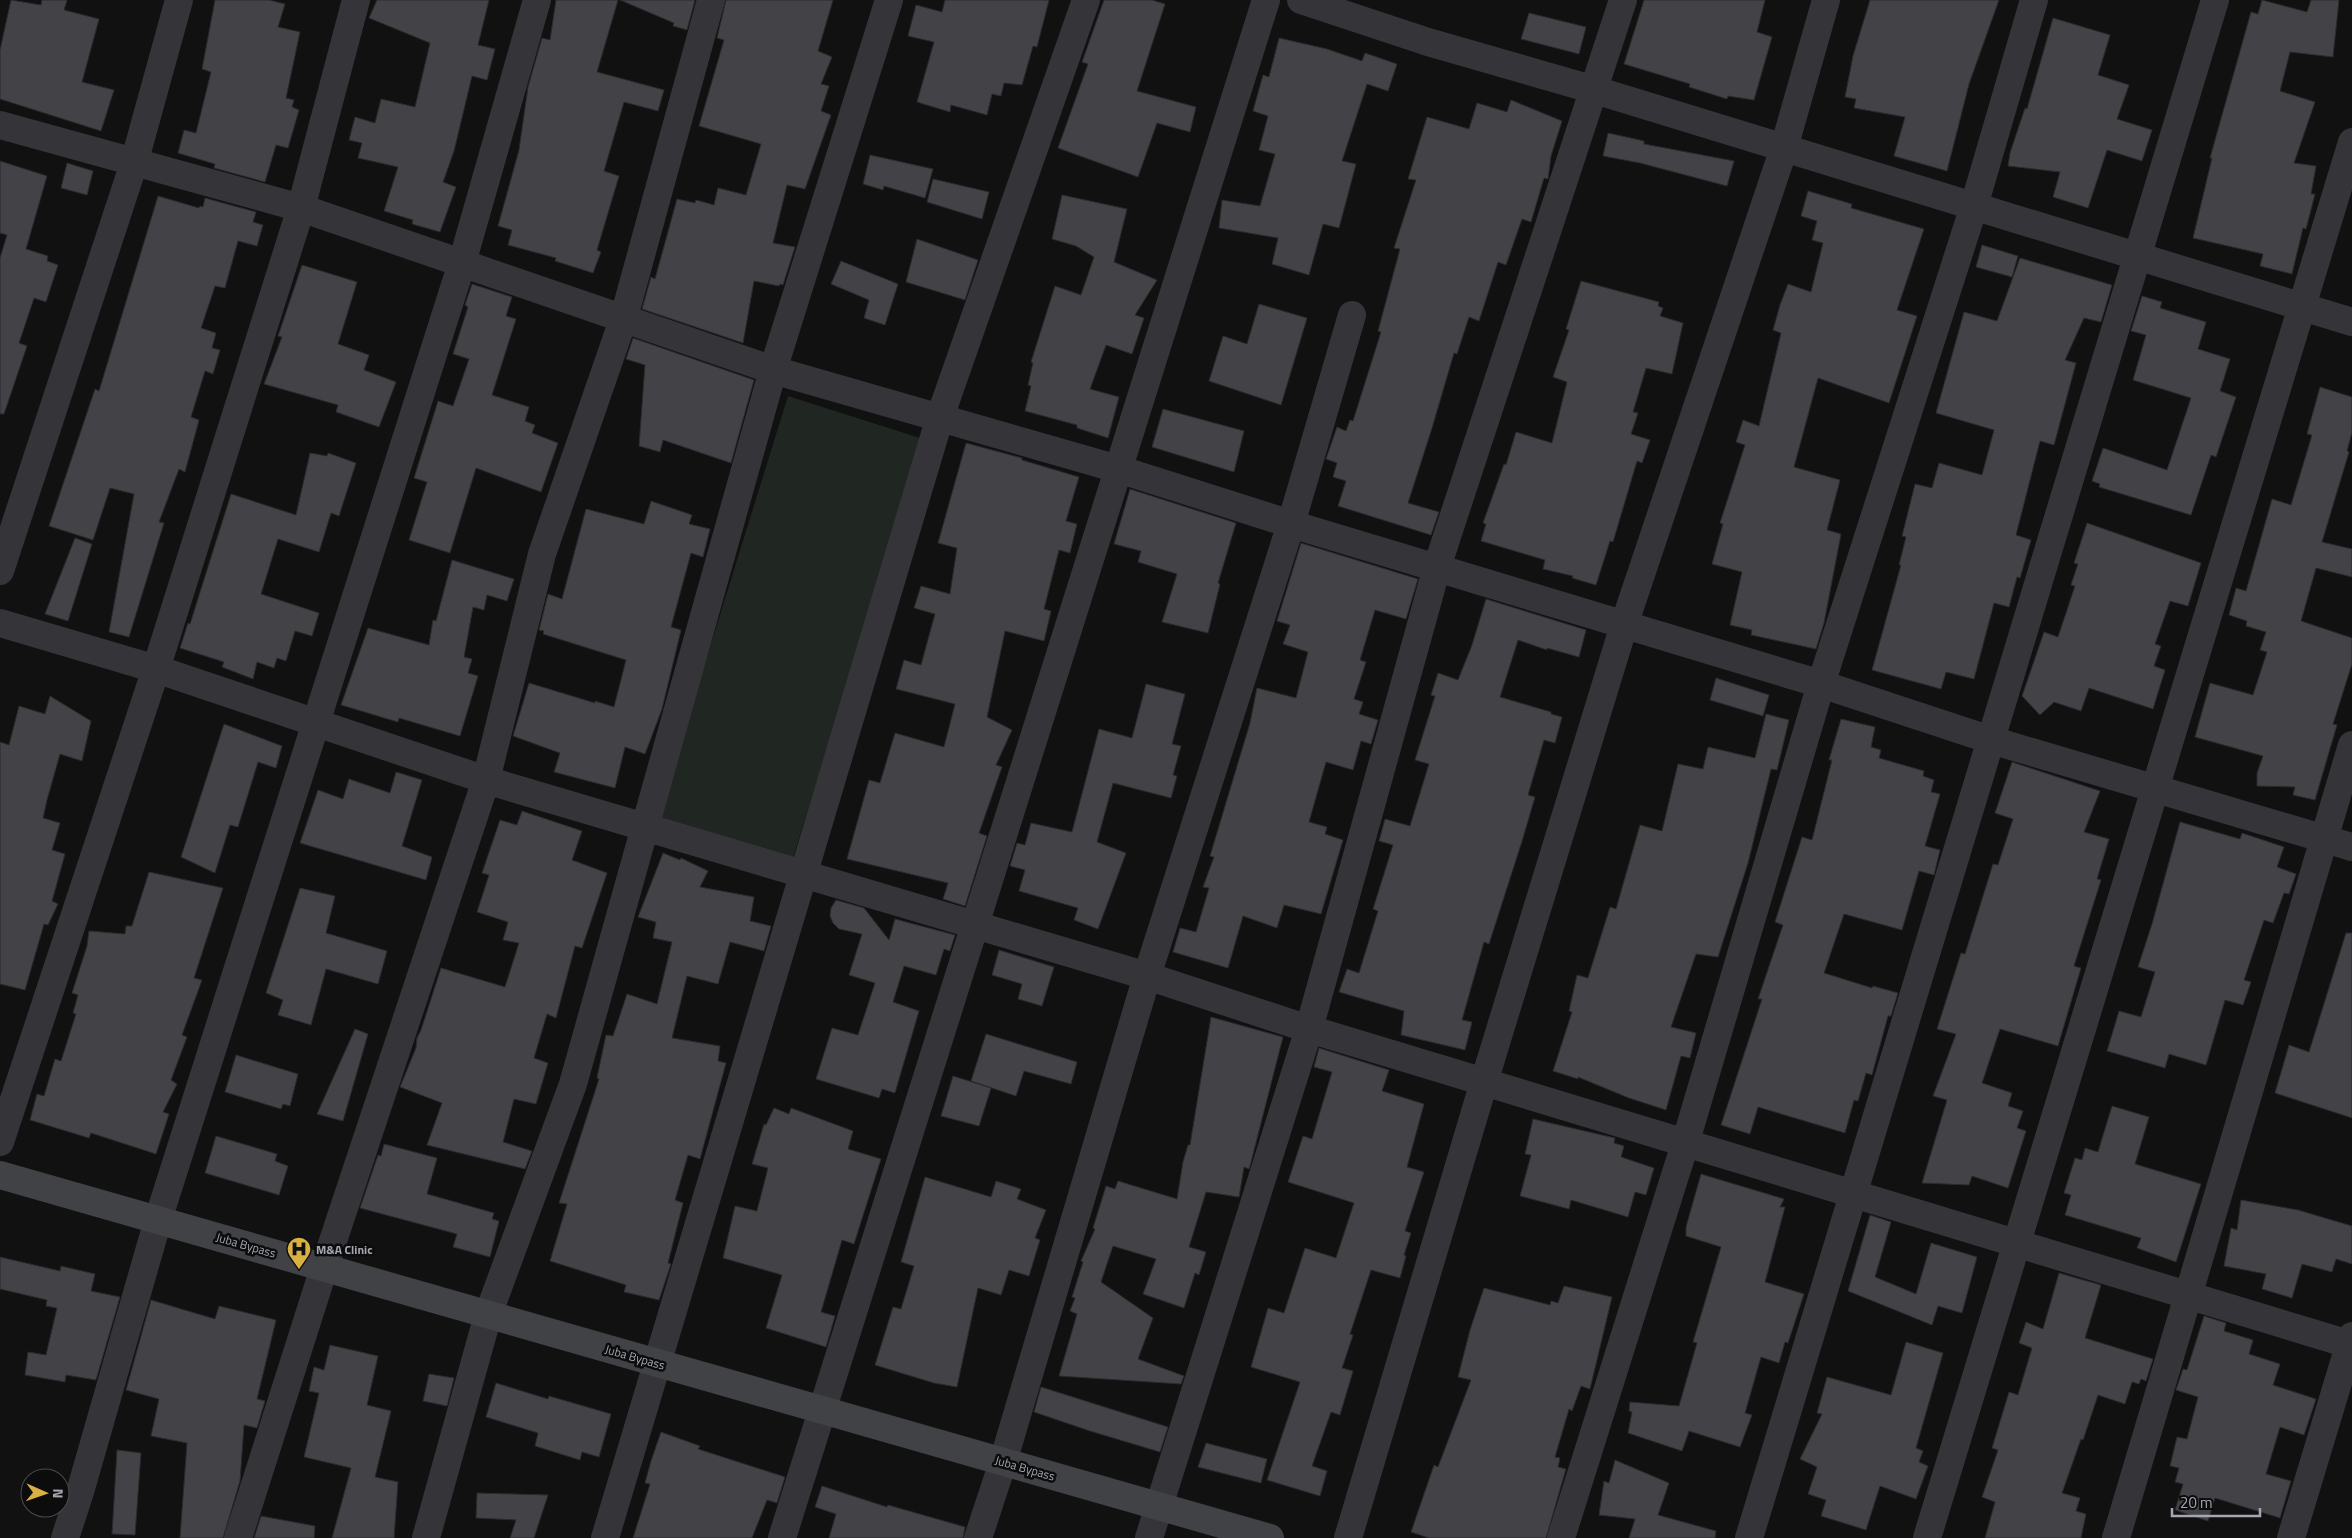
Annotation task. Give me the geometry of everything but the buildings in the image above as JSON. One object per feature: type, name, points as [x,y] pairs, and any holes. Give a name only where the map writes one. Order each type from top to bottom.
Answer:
[{"type":"main road","name":"Juba Bypass","points":[[0,1175],[1270,1538]]},
{"type":"street","points":[[0,570],[134,163],[179,0]]},
{"type":"street","points":[[0,1142],[156,669],[301,208],[356,0]]},
{"type":"street","points":[[65,1538],[158,1220],[462,263],[537,0]]},
{"type":"street","points":[[238,1538],[324,1268],[486,780],[542,554],[624,317],[710,0]]},
{"type":"street","points":[[426,1538],[488,1315],[573,1084],[773,370],[888,0]]},
{"type":"street","points":[[605,1538],[940,417],[1086,0]]},
{"type":"street","points":[[782,1538],[1266,0]]},
{"type":"street","points":[[1301,0],[1428,42],[1595,90],[2352,322]]},
{"type":"street","points":[[1149,1538],[1309,1029],[1437,567],[1623,0]]},
{"type":"street","points":[[1348,1538],[1484,1082],[1624,625],[1784,148],[1826,0]]},
{"type":"street","points":[[1561,1538],[1685,1144],[1821,684],[1974,206],[2034,0]]},
{"type":"street","points":[[1749,1538],[2215,0]]},
{"type":"street","points":[[0,125],[301,208],[624,317],[773,370],[1118,469],[1291,524],[1821,684],[1991,740],[2352,847]]},
{"type":"street","points":[[1927,1538],[2352,142]]},
{"type":"street","points":[[978,1538],[1003,1462],[1147,976],[1291,524],[1352,315]]},
{"type":"street","points":[[0,623],[156,669],[486,780],[803,876],[1147,976],[1309,1029],[1685,1144],[2188,1296],[2351,1342],[2290,1538]]},
{"type":"street","points":[[2116,1538],[2352,745]]},
{"type":"shaded area","points":[[788,396],[923,439],[791,864],[656,821]]},
{"type":"place","name":"M&A Clinic","points":[[299,1270]]}]
